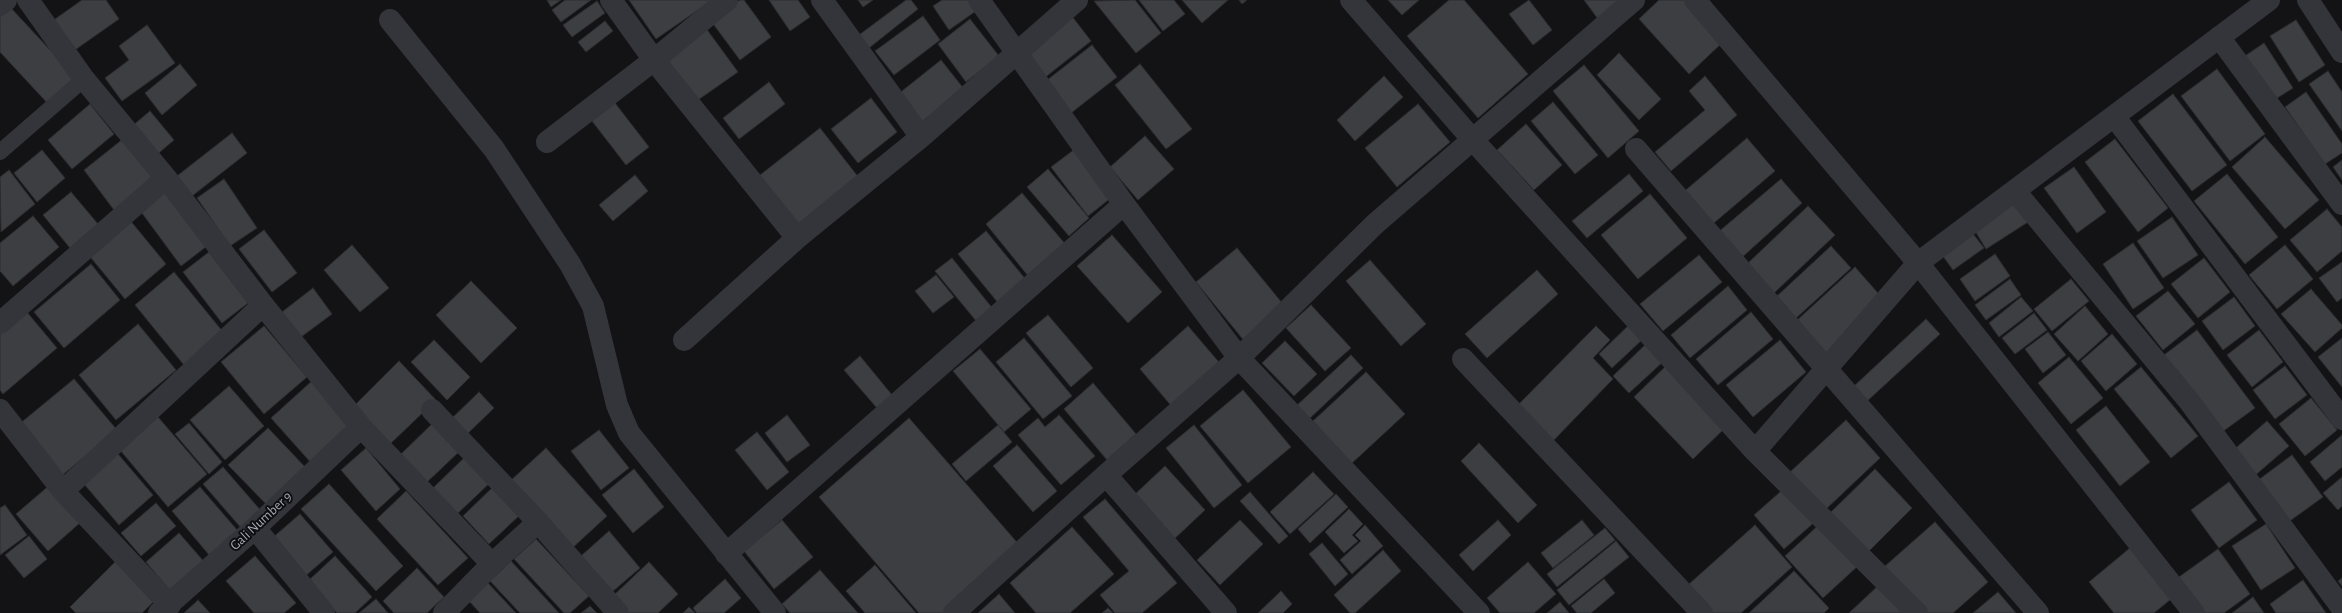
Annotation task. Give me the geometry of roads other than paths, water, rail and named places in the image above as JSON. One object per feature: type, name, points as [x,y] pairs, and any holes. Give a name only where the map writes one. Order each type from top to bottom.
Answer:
[{"type":"street","points":[[0,5],[6,0]]},
{"type":"street","points":[[28,0],[84,79],[166,178],[264,306],[361,427],[492,564]]},
{"type":"street","points":[[611,0],[654,60],[797,238]]},
{"type":"street","points":[[547,142],[654,60],[728,0]]},
{"type":"street","points":[[822,0],[921,138]]},
{"type":"street","points":[[979,0],[1124,204],[1239,358],[1479,613]]},
{"type":"street","points":[[684,340],[797,238],[921,138],[1077,0]]},
{"type":"street","points":[[1351,0],[1473,140],[1755,451],[1917,613]]},
{"type":"street","points":[[954,613],[1106,475],[1239,358],[1375,224],[1634,0]]},
{"type":"street","points":[[1696,0],[1918,264],[2194,613]]},
{"type":"street","points":[[1755,451],[1918,264],[2269,0]]},
{"type":"street","points":[[2308,0],[2342,52]]},
{"type":"street","points":[[390,20],[494,149],[570,264],[593,306],[617,405],[629,433],[775,613]]},
{"type":"street","points":[[2219,37],[2342,204]]},
{"type":"street","points":[[2114,116],[2342,419]]},
{"type":"street","points":[[1636,149],[2038,613]]},
{"type":"street","points":[[0,323],[166,178]]},
{"type":"street","points":[[2015,191],[2189,401],[2342,608]]},
{"type":"street","points":[[726,554],[1124,204]]},
{"type":"street","points":[[63,491],[264,306]]},
{"type":"street","points":[[1463,359],[1702,613]]},
{"type":"street","points":[[0,410],[63,491],[164,609]]},
{"type":"street","points":[[432,410],[538,522],[618,613]]},
{"type":"street","name":"Gali Number 9","points":[[164,609],[255,528],[361,427]]},
{"type":"street","points":[[1106,475],[1226,613]]},
{"type":"street","points":[[444,613],[492,564],[538,522]]},
{"type":"street","points":[[255,528],[324,613]]},
{"type":"lane","points":[[0,152],[84,79]]}]
